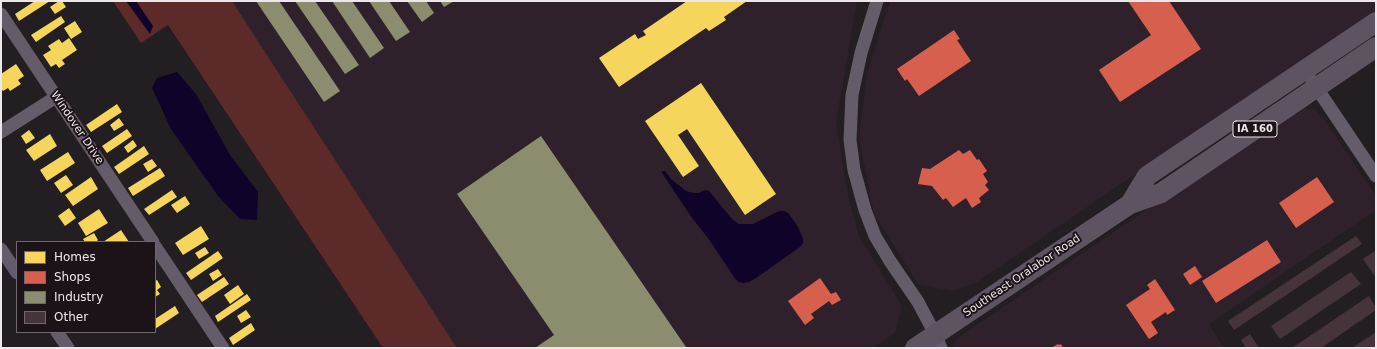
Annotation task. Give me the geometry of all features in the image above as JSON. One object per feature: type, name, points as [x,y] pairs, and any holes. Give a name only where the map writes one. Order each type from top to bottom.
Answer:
[{"type":"main road","name":"Southeast Oralabor Road","points":[[1130,204],[1147,176],[1376,22]]},
{"type":"main road","name":"Southeast Oralabor Road","points":[[915,348],[938,341],[1130,204],[1161,193],[1376,47]]},
{"type":"street","points":[[877,1],[861,53],[852,95],[850,140],[854,170],[858,190],[875,236],[918,302],[938,341]]},
{"type":"street","name":"Windover Drive","points":[[1,14],[152,241]]},
{"type":"street","points":[[1304,70],[1376,176]]},
{"type":"street","points":[[1,132],[56,97]]},
{"type":"street","points":[[156,248],[223,348]]},
{"type":"street","points":[[1,249],[16,272]]},
{"type":"street","points":[[58,333],[68,348]]},
{"type":"shaded area","points":[[113,1],[232,1],[457,348],[383,348],[168,25],[141,43]]},
{"type":"shaded area","points":[[126,1],[136,1],[153,26],[150,34]]},
{"type":"shaded area","points":[[232,1],[857,1],[836,122],[848,196],[859,236],[902,306],[895,333],[873,348],[457,348]]},
{"type":"shaded area","points":[[890,1],[1376,1],[1376,10],[977,282],[952,291],[918,284],[874,214],[859,137],[867,74]]},
{"type":"shaded area","points":[[177,72],[196,94],[230,155],[258,192],[257,220],[240,219],[218,196],[171,129],[152,88],[157,78]]},
{"type":"shaded area","points":[[1302,108],[1316,110],[1326,122],[1376,196],[1376,210],[1209,324],[1224,348],[954,348],[953,345],[956,340],[963,334],[1291,112]]},
{"type":"shaded area","points":[[662,171],[665,171],[671,179],[686,191],[699,193],[705,190],[709,191],[732,219],[739,224],[753,224],[779,211],[785,211],[789,214],[798,227],[803,243],[800,247],[756,278],[749,282],[739,282],[736,280],[708,238],[692,218]]},
{"type":"building: Homes","points":[[35,1],[50,1],[19,21],[15,14]]},
{"type":"building: Homes","points":[[59,1],[62,1],[66,7],[55,14],[50,7]]},
{"type":"building: Homes","points":[[687,1],[747,1],[724,17],[726,20],[709,31],[706,28],[619,87],[599,58],[635,34],[638,39],[646,35],[643,31]]},
{"type":"building: Homes","points":[[61,16],[65,22],[36,42],[31,35]]},
{"type":"building: Homes","points":[[75,21],[82,32],[71,39],[64,28]]},
{"type":"building: Homes","points":[[69,38],[77,50],[62,60],[65,64],[59,68],[56,64],[51,67],[43,55],[51,50],[48,46],[59,39],[62,43]]},
{"type":"building: Homes","points":[[16,64],[24,76],[18,80],[21,84],[10,91],[8,88],[3,91],[1,89],[1,74]]},
{"type":"building: Homes","points":[[701,83],[776,194],[745,215],[687,129],[678,135],[699,166],[683,177],[645,121]]},
{"type":"building: Homes","points":[[117,104],[122,112],[91,132],[86,125]]},
{"type":"building: Homes","points":[[119,118],[124,125],[114,131],[110,125]]},
{"type":"building: Homes","points":[[127,129],[132,136],[107,153],[102,146]]},
{"type":"building: Homes","points":[[29,130],[35,138],[26,144],[21,136]]},
{"type":"building: Homes","points":[[50,134],[57,146],[34,161],[26,150]]},
{"type":"building: Homes","points":[[133,140],[137,146],[128,153],[124,147]]},
{"type":"building: Homes","points":[[144,146],[149,154],[119,174],[114,167]]},
{"type":"building: Homes","points":[[68,152],[75,163],[47,181],[40,170]]},
{"type":"building: Homes","points":[[152,159],[157,166],[148,172],[143,164]]},
{"type":"building: Homes","points":[[160,168],[165,176],[133,196],[128,188]]},
{"type":"building: Homes","points":[[66,175],[73,185],[61,193],[54,183]]},
{"type":"building: Homes","points":[[91,177],[98,189],[73,206],[65,195]]},
{"type":"building: Homes","points":[[172,190],[177,197],[149,215],[144,209]]},
{"type":"building: Homes","points":[[185,196],[190,204],[177,213],[171,205]]},
{"type":"building: Homes","points":[[69,208],[76,218],[65,226],[58,216]]},
{"type":"building: Homes","points":[[99,209],[108,223],[86,236],[78,223]]},
{"type":"building: Homes","points":[[201,226],[209,239],[183,255],[175,243]]},
{"type":"building: Homes","points":[[121,230],[128,241],[104,241]]},
{"type":"building: Homes","points":[[94,233],[98,240],[84,241],[83,239]]},
{"type":"building: Homes","points":[[205,247],[209,253],[199,259],[195,253]]},
{"type":"building: Homes","points":[[218,251],[223,258],[191,280],[186,273]]},
{"type":"building: Homes","points":[[218,269],[222,275],[213,281],[209,274]]},
{"type":"building: Homes","points":[[224,277],[229,284],[202,302],[197,295]]},
{"type":"building: Homes","points":[[156,280],[161,287],[157,290],[160,294],[156,296]]},
{"type":"building: Homes","points":[[238,285],[244,294],[230,304],[224,295]]},
{"type":"building: Homes","points":[[247,294],[251,300],[218,322],[215,316]]},
{"type":"building: Homes","points":[[175,306],[179,313],[156,328],[156,318]]},
{"type":"building: Homes","points":[[246,310],[251,317],[241,323],[237,316]]},
{"type":"building: Homes","points":[[251,323],[255,330],[233,345],[229,338]]},
{"type":"building: Shops","points":[[1128,1],[1169,1],[1201,49],[1120,102],[1099,70],[1151,35]]},
{"type":"building: Shops","points":[[954,30],[960,39],[957,40],[971,61],[919,96],[907,79],[905,81],[897,69]]},
{"type":"building: Shops","points":[[959,150],[963,154],[970,150],[977,160],[979,159],[987,171],[983,174],[988,182],[985,185],[989,190],[979,198],[981,202],[972,208],[966,198],[953,207],[946,198],[943,200],[932,186],[918,184],[922,168],[930,169]]},
{"type":"building: Shops","points":[[1317,177],[1334,202],[1296,228],[1279,203]]},
{"type":"building: Shops","points":[[1267,240],[1281,262],[1216,303],[1202,281]]},
{"type":"building: Shops","points":[[1195,266],[1202,277],[1190,285],[1183,274]]},
{"type":"building: Shops","points":[[820,278],[831,294],[836,292],[841,300],[832,305],[829,301],[811,314],[814,318],[805,325],[788,301]]},
{"type":"building: Shops","points":[[1155,279],[1175,310],[1167,315],[1166,312],[1151,322],[1158,333],[1149,339],[1126,305],[1150,289],[1147,285]]},
{"type":"building: Shops","points":[[1061,344],[1063,348],[1051,348]]},
{"type":"building: Industry","points":[[256,1],[279,1],[340,91],[324,102]]},
{"type":"building: Industry","points":[[295,1],[315,1],[359,65],[345,74]]},
{"type":"building: Industry","points":[[332,1],[352,1],[384,48],[370,58]]},
{"type":"building: Industry","points":[[369,1],[389,1],[410,32],[396,41]]},
{"type":"building: Industry","points":[[407,1],[426,1],[434,13],[422,22]]},
{"type":"building: Industry","points":[[440,1],[454,1],[444,7]]},
{"type":"building: Industry","points":[[541,136],[686,347],[535,348],[554,335],[457,194]]},
{"type":"building: Other","points":[[1356,236],[1362,244],[1234,330],[1228,321]]},
{"type":"building: Other","points":[[1376,250],[1376,278],[1363,259]]},
{"type":"building: Other","points":[[1351,272],[1361,284],[1280,339],[1271,326]]},
{"type":"building: Other","points":[[1369,296],[1376,310],[1321,348],[1292,348]]},
{"type":"building: Other","points":[[1376,332],[1376,348],[1352,348]]},
{"type":"building: Other","points":[[1250,334],[1259,348],[1246,348],[1241,340]]}]
